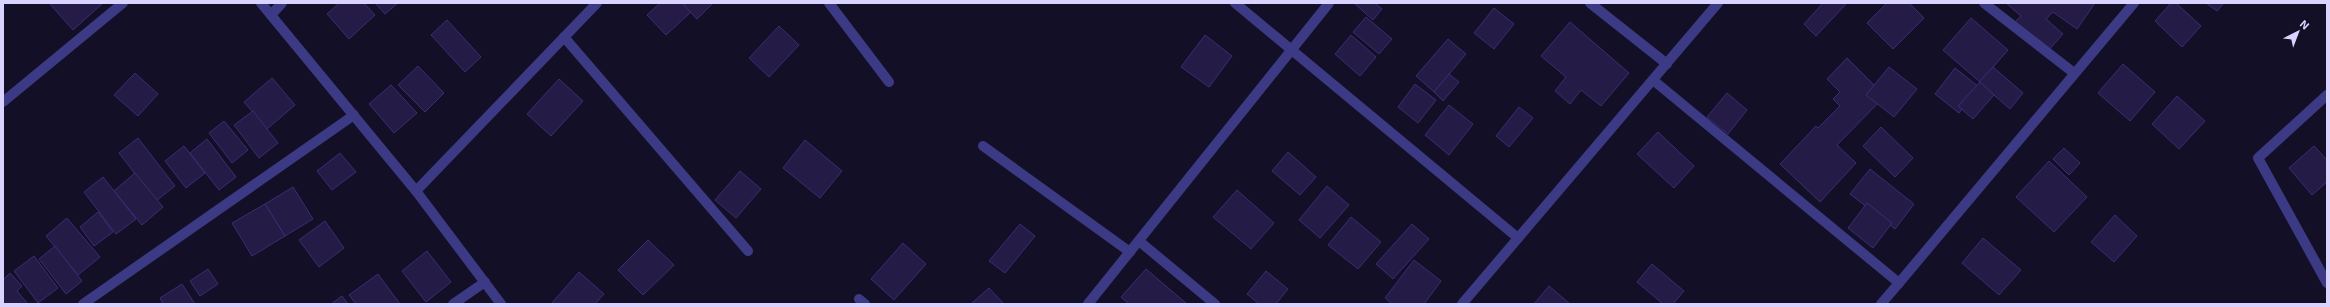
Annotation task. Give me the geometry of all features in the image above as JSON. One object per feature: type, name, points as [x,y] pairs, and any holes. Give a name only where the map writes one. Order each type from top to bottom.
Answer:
[{"type":"street","points":[[3,102],[123,3]]},
{"type":"street","points":[[261,3],[416,191],[501,304]]},
{"type":"street","points":[[271,15],[282,3]]},
{"type":"street","points":[[416,191],[598,3]]},
{"type":"street","points":[[829,3],[889,82]]},
{"type":"street","points":[[1235,3],[1518,238]]},
{"type":"street","points":[[1088,304],[1329,3]]},
{"type":"street","points":[[1590,3],[1667,64]]},
{"type":"street","points":[[1462,304],[1718,3]]},
{"type":"street","points":[[1984,3],[2074,73]]},
{"type":"street","points":[[1881,304],[2134,3]]},
{"type":"street","points":[[564,38],[748,252]]},
{"type":"street","points":[[1653,80],[1899,283]]},
{"type":"street","points":[[2327,95],[2258,158],[2327,283]]},
{"type":"street","points":[[83,304],[354,115]]},
{"type":"street","points":[[983,146],[1130,252]]},
{"type":"street","points":[[1139,242],[1215,304]]},
{"type":"street","points":[[453,304],[484,282]]},
{"type":"building","points":[[49,3],[103,3],[73,30]]},
{"type":"building","points":[[339,3],[364,3],[375,15],[349,39],[327,14]]},
{"type":"building","points":[[375,3],[398,3],[385,14]]},
{"type":"building","points":[[660,3],[685,3],[692,11],[666,35],[647,15]]},
{"type":"building","points":[[682,3],[713,3],[697,19]]},
{"type":"building","points":[[1354,3],[1375,3],[1382,9],[1373,20]]},
{"type":"building","points":[[1823,3],[1847,3],[1816,36],[1804,24]]},
{"type":"building","points":[[1887,3],[1909,3],[1924,18],[1893,49],[1867,23]]},
{"type":"building","points":[[2006,3],[2095,3],[2077,29],[2053,12],[2046,19],[2063,34],[2046,53],[2014,23],[2021,16]]},
{"type":"building","points":[[2171,3],[2176,3],[2201,26],[2182,47],[2155,21]]},
{"type":"building","points":[[2206,3],[2224,3],[2217,11]]},
{"type":"building","points":[[1494,8],[1514,24],[1494,49],[1474,33]]},
{"type":"building","points":[[1366,17],[1392,39],[1379,54],[1353,32]]},
{"type":"building","points":[[1971,18],[2008,50],[1980,82],[1943,50]]},
{"type":"building","points":[[447,20],[481,57],[465,72],[431,35]]},
{"type":"building","points":[[1570,22],[1629,73],[1601,106],[1581,90],[1570,104],[1555,91],[1566,77],[1541,56]]},
{"type":"building","points":[[779,26],[799,45],[769,77],[749,58]]},
{"type":"building","points":[[1205,35],[1232,56],[1209,87],[1181,67]]},
{"type":"building","points":[[1351,35],[1376,57],[1360,76],[1335,54]]},
{"type":"building","points":[[1448,39],[1466,54],[1434,92],[1416,76]]},
{"type":"building","points":[[1847,58],[1885,96],[1837,145],[1856,163],[1820,202],[1780,164],[1816,126],[1818,128],[1840,106],[1833,99],[1840,92],[1827,79]]},
{"type":"building","points":[[2123,64],[2155,92],[2130,121],[2098,93]]},
{"type":"building","points":[[418,66],[444,93],[425,112],[398,85]]},
{"type":"building","points":[[1889,67],[1917,89],[1894,117],[1866,95]]},
{"type":"building","points":[[1993,67],[2023,93],[2010,109],[1979,82]]},
{"type":"building","points":[[1955,68],[1979,87],[1959,113],[1935,94]]},
{"type":"building","points":[[135,73],[158,94],[138,116],[114,95]]},
{"type":"building","points":[[1449,74],[1459,82],[1443,101],[1434,92]]},
{"type":"building","points":[[272,78],[295,105],[267,129],[244,102]]},
{"type":"building","points":[[559,79],[583,101],[551,136],[527,114]]},
{"type":"building","points":[[1980,82],[1994,95],[1973,119],[1958,106]]},
{"type":"building","points":[[1415,84],[1436,100],[1418,123],[1398,107]]},
{"type":"building","points":[[391,85],[417,113],[394,133],[369,104]]},
{"type":"building","points":[[1727,93],[1747,110],[1728,134],[1707,117]]},
{"type":"building","points":[[2177,96],[2205,121],[2179,149],[2152,124]]},
{"type":"building","points":[[1449,105],[1473,124],[1449,155],[1425,135]]},
{"type":"building","points":[[1519,107],[1533,118],[1509,147],[1496,136]]},
{"type":"building","points":[[253,111],[278,143],[259,158],[234,125]]},
{"type":"building","points":[[224,121],[248,150],[232,163],[209,133]]},
{"type":"building","points":[[1881,127],[1913,158],[1895,177],[1863,146]]},
{"type":"building","points":[[1658,132],[1694,166],[1674,188],[1637,154]]},
{"type":"building","points":[[138,138],[175,186],[156,201],[119,153]]},
{"type":"building","points":[[207,139],[236,177],[219,190],[190,153]]},
{"type":"building","points":[[805,140],[842,171],[820,198],[783,168]]},
{"type":"building","points":[[184,146],[205,173],[186,188],[165,161]]},
{"type":"building","points":[[2314,146],[2327,160],[2327,182],[2312,195],[2289,168]]},
{"type":"building","points":[[2064,148],[2080,163],[2069,175],[2053,159]]},
{"type":"building","points":[[1288,152],[1316,177],[1300,195],[1272,171]]},
{"type":"building","points":[[340,153],[356,172],[332,190],[317,171]]},
{"type":"building","points":[[2049,161],[2087,197],[2054,232],[2016,197]]},
{"type":"building","points":[[1870,169],[1914,204],[1895,229],[1850,194]]},
{"type":"building","points":[[740,171],[761,189],[736,218],[715,200]]},
{"type":"building","points":[[135,173],[163,207],[142,225],[114,191]]},
{"type":"building","points":[[103,177],[136,219],[116,234],[84,192]]},
{"type":"building","points":[[1327,186],[1349,205],[1320,238],[1299,220]]},
{"type":"building","points":[[293,187],[313,219],[285,236],[265,204]]},
{"type":"building","points":[[1237,190],[1274,223],[1251,249],[1213,217]]},
{"type":"building","points":[[1867,203],[1892,223],[1873,248],[1848,228]]},
{"type":"building","points":[[265,204],[285,236],[252,256],[232,223]]},
{"type":"building","points":[[98,212],[113,232],[94,246],[80,227]]},
{"type":"building","points":[[2115,215],[2137,236],[2114,262],[2091,242]]},
{"type":"building","points":[[1351,217],[1381,242],[1358,269],[1328,245]]},
{"type":"building","points":[[67,218],[100,257],[78,275],[46,236]]},
{"type":"building","points":[[325,221],[344,248],[319,267],[299,240]]},
{"type":"building","points":[[1020,224],[1035,236],[1005,273],[989,261]]},
{"type":"building","points":[[1412,224],[1429,239],[1393,279],[1376,264]]},
{"type":"building","points":[[1983,238],[2021,270],[1999,295],[1962,263]]},
{"type":"building","points":[[648,240],[674,265],[643,295],[618,270]]},
{"type":"building","points":[[903,243],[926,264],[894,300],[871,279]]},
{"type":"building","points":[[55,246],[82,281],[66,294],[39,259]]},
{"type":"building","points":[[427,251],[451,282],[426,302],[402,271]]},
{"type":"building","points":[[34,256],[58,288],[38,303],[14,271]]},
{"type":"building","points":[[1414,260],[1441,281],[1424,304],[1392,304],[1385,298]]},
{"type":"building","points":[[1652,264],[1684,291],[1673,304],[1663,304],[1637,282]]},
{"type":"building","points":[[208,269],[218,284],[200,296],[190,281]]},
{"type":"building","points":[[1146,269],[1187,304],[1129,304],[1121,297]]},
{"type":"building","points":[[1266,271],[1288,289],[1276,304],[1259,304],[1247,294]]},
{"type":"building","points":[[579,272],[604,294],[595,304],[551,304]]},
{"type":"building","points":[[10,273],[22,286],[17,291],[28,304],[3,304],[3,280]]},
{"type":"building","points":[[378,274],[400,304],[356,304],[349,295]]},
{"type":"building","points":[[182,284],[195,304],[163,304],[160,298]]},
{"type":"building","points":[[1549,286],[1570,304],[1534,304]]},
{"type":"building","points":[[989,288],[1004,304],[972,304],[972,303]]},
{"type":"building","points":[[342,296],[348,304],[331,304]]}]
